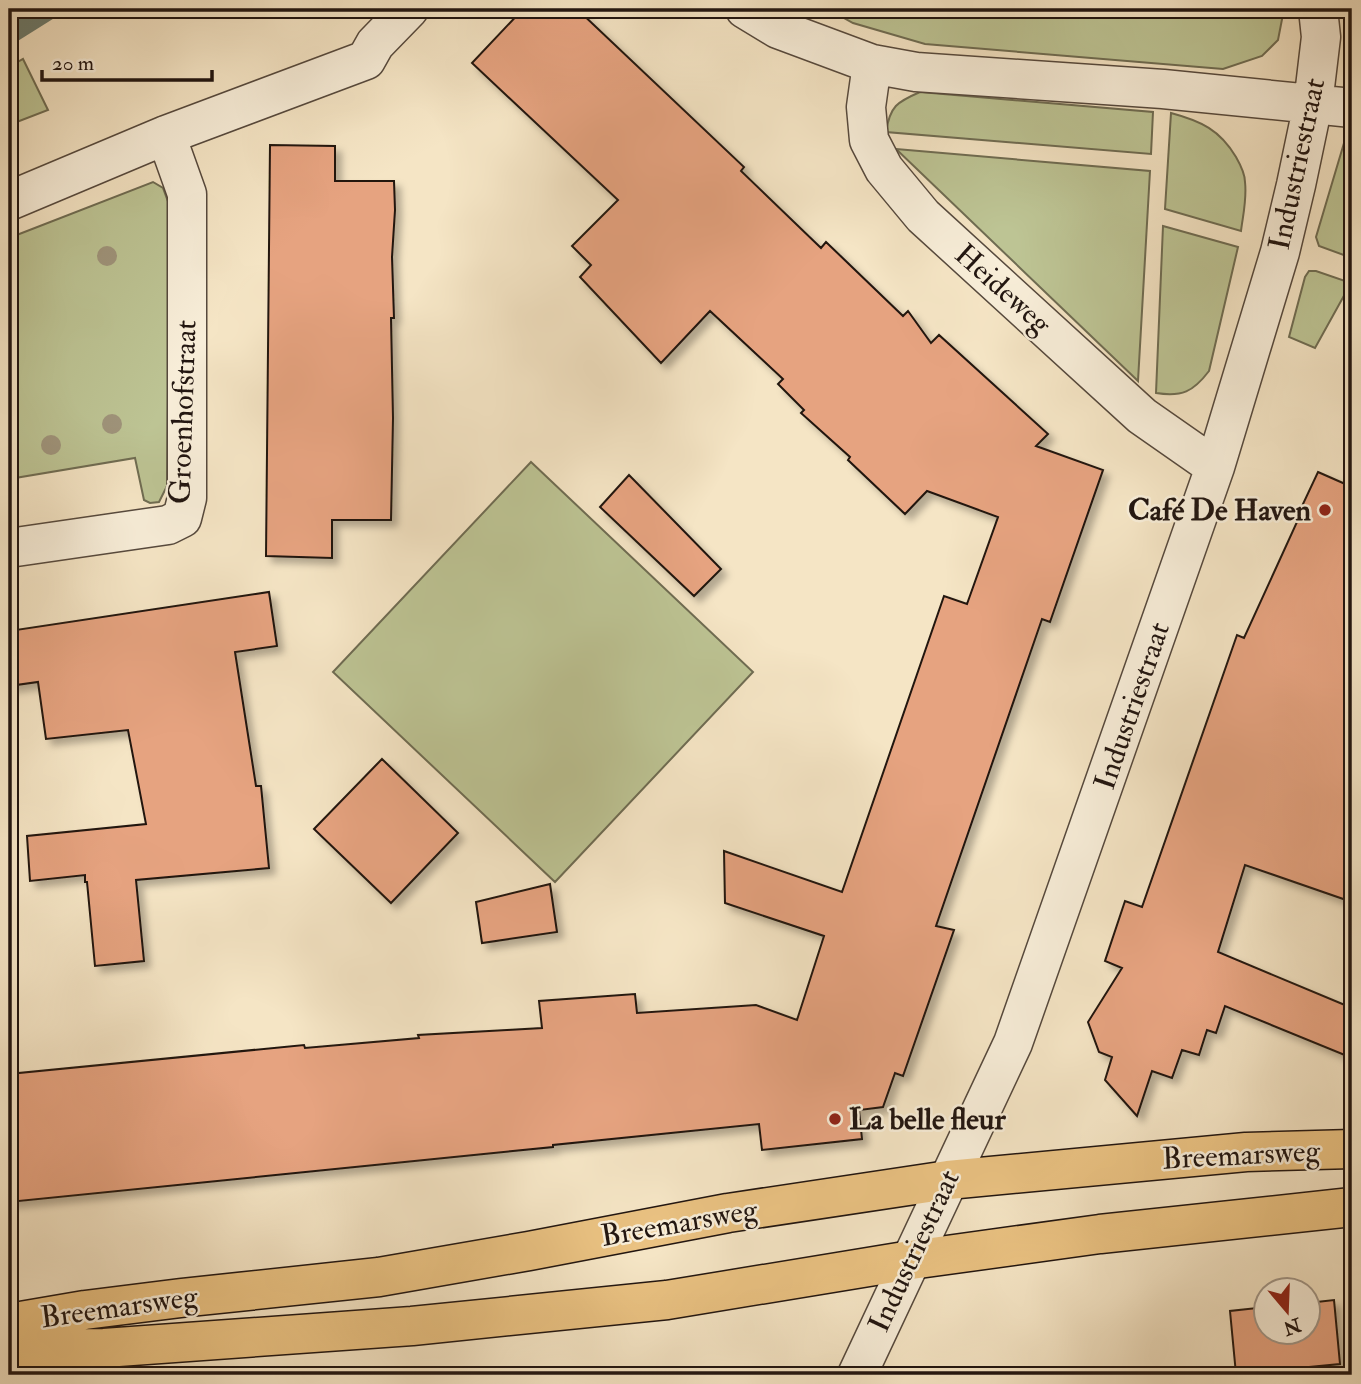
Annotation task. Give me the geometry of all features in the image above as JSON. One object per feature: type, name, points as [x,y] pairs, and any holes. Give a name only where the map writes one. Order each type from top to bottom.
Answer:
[{"type":"main road","name":"Breemarsweg","points":[[9,1323],[86,1310],[379,1277],[728,1213],[948,1180],[1246,1152],[1352,1149]]},
{"type":"main road","name":"Breemarsweg","points":[[9,1349],[104,1348],[439,1324],[667,1300],[911,1260],[1100,1234],[1352,1208]]},
{"type":"street","points":[[9,201],[166,135],[366,60],[374,44],[409,9]]},
{"type":"street","points":[[745,9],[778,29],[872,64],[916,72],[1163,89],[1352,108]]},
{"type":"street","name":"Industriestraat","points":[[856,1375],[1013,1043],[1215,467],[1280,252],[1296,185],[1313,104],[1321,37],[1318,9]]},
{"type":"street","name":"Heideweg","points":[[872,64],[866,107],[869,139],[884,169],[923,216],[1142,415],[1215,467]]},
{"type":"street","name":"Groenhofstraat","points":[[9,548],[168,526],[182,518],[187,498],[187,194],[166,135]]},
{"type":"green space","points":[[828,9],[1284,9],[1278,40],[1262,56],[1223,69],[925,44],[853,23]]},
{"type":"green space","points":[[23,59],[48,110],[9,125],[9,67]]},
{"type":"green space","points":[[920,92],[1153,112],[1151,154],[886,132],[896,106]]},
{"type":"green space","points":[[1171,113],[1192,119],[1209,128],[1236,157],[1245,179],[1241,231],[1165,209]]},
{"type":"green space","points":[[1352,136],[1352,258],[1319,246],[1316,237],[1344,143]]},
{"type":"green space","points":[[896,149],[1150,171],[1138,381]]},
{"type":"green space","points":[[153,182],[163,188],[170,207],[167,486],[159,502],[150,503],[144,500],[135,458],[9,479],[9,238]]},
{"type":"green space","points":[[1163,226],[1238,247],[1209,371],[1192,388],[1173,394],[1156,393]]},
{"type":"green space","points":[[1309,271],[1351,283],[1315,348],[1289,337]]},
{"type":"green space","points":[[531,462],[753,672],[555,882],[333,672]]},
{"type":"building","points":[[523,9],[577,9],[744,167],[741,171],[821,248],[826,242],[903,316],[908,311],[931,343],[939,335],[1048,434],[1036,446],[1103,470],[1050,622],[1042,619],[936,926],[954,930],[903,1076],[895,1073],[883,1107],[859,1110],[862,1139],[762,1150],[759,1124],[9,1202],[9,1074],[304,1045],[305,1048],[419,1038],[418,1035],[542,1028],[539,1001],[635,994],[637,1013],[756,1005],[797,1020],[824,936],[725,903],[724,851],[842,892],[944,596],[967,604],[998,517],[927,491],[905,514],[848,460],[850,457],[801,413],[804,410],[778,384],[783,379],[710,311],[661,363],[580,277],[591,265],[572,246],[618,200],[472,63]]},
{"type":"building","points":[[270,145],[335,146],[335,181],[394,181],[391,520],[332,520],[332,558],[266,556]]},
{"type":"building","points":[[1318,472],[1352,487],[1352,902],[1245,865],[1218,952],[1352,1008],[1352,1058],[1225,1006],[1216,1033],[1207,1030],[1199,1055],[1182,1050],[1172,1078],[1152,1071],[1137,1116],[1105,1080],[1112,1057],[1099,1052],[1088,1022],[1122,968],[1105,961],[1125,901],[1142,907],[1237,635],[1244,638]]},
{"type":"building","points":[[629,475],[721,569],[694,596],[600,507]]},
{"type":"building","points":[[269,592],[277,646],[235,652],[256,786],[261,786],[269,868],[136,880],[144,961],[95,966],[85,875],[30,881],[27,836],[146,824],[128,730],[46,739],[38,682],[9,686],[9,631]]},
{"type":"building","points":[[382,759],[458,833],[391,903],[314,829]]},
{"type":"building","points":[[550,884],[557,932],[482,943],[476,902]]},
{"type":"building","points":[[1334,1300],[1340,1364],[1236,1374],[1230,1311],[1252,1309],[1252,1346],[1322,1346],[1322,1301]]},
{"type":"waterway","points":[[9,36],[52,9]]},
{"type":"place","name":"Café De Haven","points":[[1325,510]]},
{"type":"place","name":"La belle fleur","points":[[835,1119]]}]
